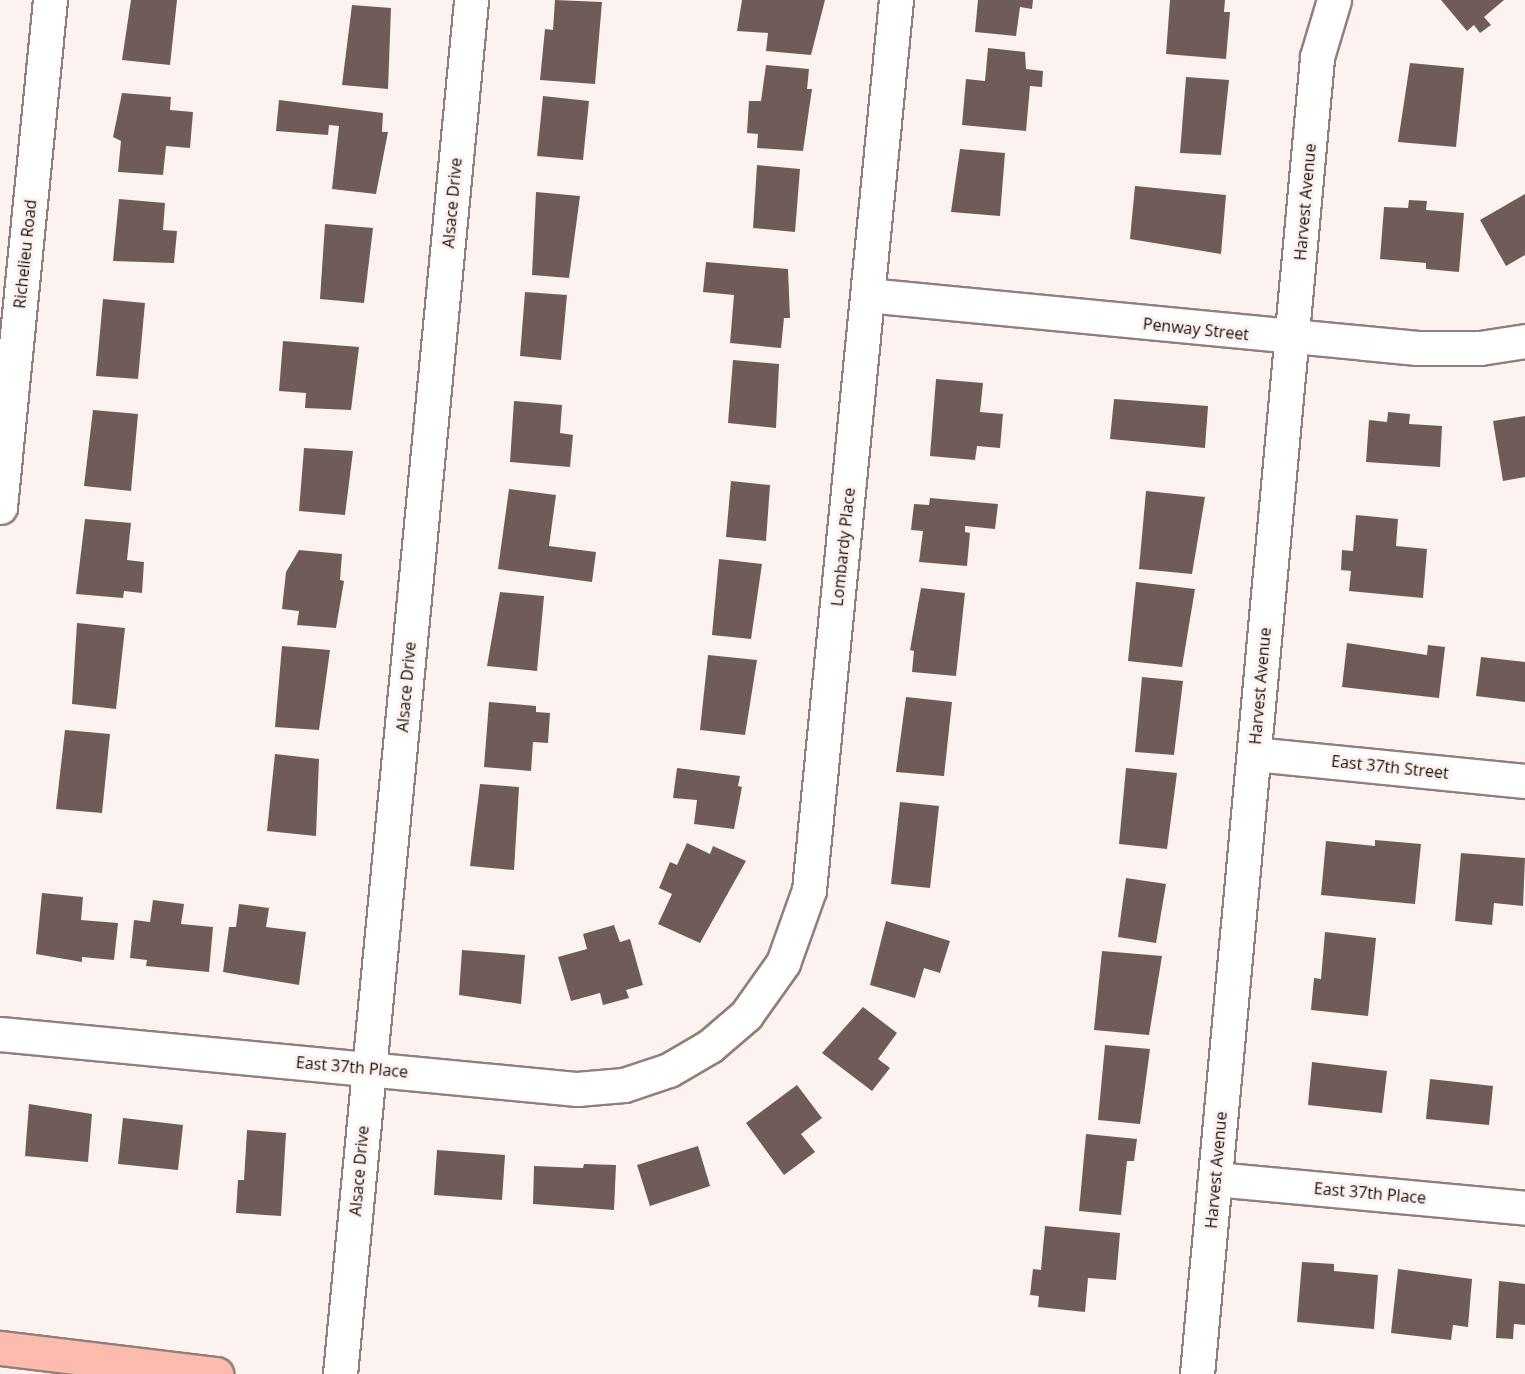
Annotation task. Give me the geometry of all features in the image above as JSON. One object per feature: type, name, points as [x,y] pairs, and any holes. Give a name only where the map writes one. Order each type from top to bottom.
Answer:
[{"type":"main road","points":[[0,1348],[170,1371],[216,1374]]},
{"type":"street","name":"Richelieu Road","points":[[0,507],[50,0]]},
{"type":"street","name":"Alsace Drive","points":[[340,1374],[471,0]]},
{"type":"street","name":"Lombardy Place","points":[[697,1055],[723,1038],[766,992],[796,937],[809,890],[896,0]]},
{"type":"street","name":"Harvest Avenue","points":[[1197,1374],[1317,57],[1334,0]]},
{"type":"street","name":"Penway Street","points":[[867,295],[1292,339],[1448,350],[1525,341]]},
{"type":"street","name":"East 37th Street","points":[[1254,754],[1525,781]]},
{"type":"street","name":"East 37th Place","points":[[0,1034],[593,1089],[654,1076],[697,1055]]},
{"type":"street","name":"East 37th Place","points":[[1215,1179],[1525,1208]]},
{"type":"building","points":[[131,0],[177,0],[170,65],[122,60]]},
{"type":"building","points":[[555,0],[602,2],[595,84],[540,80],[545,29],[553,30]]},
{"type":"building","points":[[742,0],[825,0],[811,55],[766,51],[768,33],[737,31]]},
{"type":"building","points":[[978,0],[1033,0],[1032,9],[1020,7],[1016,36],[975,32]]},
{"type":"building","points":[[1170,0],[1225,0],[1224,12],[1230,12],[1226,59],[1166,54]]},
{"type":"building","points":[[1441,0],[1504,0],[1484,17],[1491,25],[1480,33],[1474,25],[1467,31]]},
{"type":"building","points":[[352,5],[391,8],[388,89],[342,85]]},
{"type":"building","points":[[988,48],[1025,52],[1026,69],[1043,71],[1042,87],[1030,86],[1026,131],[962,125],[966,79],[985,81]]},
{"type":"building","points":[[1410,63],[1464,68],[1456,147],[1398,142]]},
{"type":"building","points":[[766,65],[809,69],[807,89],[812,89],[803,151],[757,148],[758,134],[747,133],[749,101],[761,101]]},
{"type":"building","points":[[1186,77],[1229,80],[1221,155],[1180,153]]},
{"type":"building","points":[[122,93],[171,97],[170,110],[193,112],[190,148],[166,146],[163,175],[118,172],[121,141],[113,137]]},
{"type":"building","points":[[543,96],[589,101],[583,160],[537,156]]},
{"type":"building","points":[[279,100],[383,113],[382,132],[388,132],[376,194],[332,189],[339,126],[329,125],[328,135],[276,131]]},
{"type":"building","points":[[960,149],[1005,153],[1000,216],[951,212]]},
{"type":"building","points":[[757,165],[800,169],[795,232],[753,228]]},
{"type":"building","points":[[1135,186],[1226,195],[1221,254],[1130,239]]},
{"type":"building","points":[[536,192],[580,196],[569,278],[532,275]]},
{"type":"building","points":[[1525,194],[1525,255],[1506,266],[1480,220]]},
{"type":"building","points":[[119,199],[165,203],[163,230],[177,231],[174,263],[113,261]]},
{"type":"building","points":[[1409,200],[1427,201],[1426,210],[1464,213],[1459,272],[1426,269],[1426,263],[1380,259],[1384,207],[1408,208]]},
{"type":"building","points":[[325,224],[373,228],[364,303],[320,299]]},
{"type":"building","points":[[706,262],[788,269],[790,318],[784,318],[781,348],[730,343],[734,295],[703,292]]},
{"type":"building","points":[[525,292],[567,295],[561,360],[520,356]]},
{"type":"building","points":[[103,299],[145,303],[138,379],[96,376]]},
{"type":"building","points":[[283,341],[359,347],[351,410],[305,408],[306,393],[279,391]]},
{"type":"building","points":[[733,360],[779,364],[776,428],[728,423]]},
{"type":"building","points":[[936,379],[983,383],[980,412],[1003,414],[1000,448],[977,446],[975,460],[930,456]]},
{"type":"building","points":[[1114,399],[1208,406],[1205,448],[1110,439]]},
{"type":"building","points":[[514,401],[562,405],[560,433],[573,435],[570,467],[510,462]]},
{"type":"building","points":[[93,410],[138,414],[131,491],[84,486]]},
{"type":"building","points":[[1388,412],[1410,414],[1409,424],[1442,426],[1440,467],[1366,462],[1369,420],[1387,422]]},
{"type":"building","points":[[1525,416],[1525,477],[1503,481],[1493,421]]},
{"type":"building","points":[[304,448],[353,451],[345,515],[299,511]]},
{"type":"building","points":[[731,481],[770,485],[766,541],[726,537]]},
{"type":"building","points":[[509,489],[556,495],[549,546],[596,552],[592,582],[498,569]]},
{"type":"building","points":[[1146,491],[1205,497],[1192,574],[1139,569]]},
{"type":"building","points":[[930,498],[998,504],[995,529],[965,526],[965,532],[970,533],[967,566],[919,562],[923,531],[911,530],[914,504],[929,505]]},
{"type":"building","points":[[1356,515],[1398,519],[1396,546],[1427,549],[1423,598],[1349,591],[1351,571],[1341,570],[1342,550],[1353,551]]},
{"type":"building","points":[[85,519],[131,523],[127,560],[144,562],[142,593],[124,591],[123,598],[76,594]]},
{"type":"building","points":[[299,550],[342,554],[340,580],[344,581],[336,628],[297,625],[299,611],[282,609],[286,572]]},
{"type":"building","points":[[719,559],[762,564],[751,639],[712,635]]},
{"type":"building","points":[[1136,582],[1195,589],[1182,667],[1128,661]]},
{"type":"building","points":[[921,588],[965,593],[956,676],[912,672],[914,651],[910,650]]},
{"type":"building","points":[[500,592],[544,596],[537,671],[487,666]]},
{"type":"building","points":[[77,623],[125,628],[116,709],[72,704]]},
{"type":"building","points":[[1347,643],[1427,655],[1428,645],[1445,647],[1439,698],[1342,687]]},
{"type":"building","points":[[282,646],[330,650],[319,730],[275,727]]},
{"type":"building","points":[[708,655],[757,660],[745,735],[700,730]]},
{"type":"building","points":[[1481,657],[1525,662],[1525,702],[1476,696]]},
{"type":"building","points":[[1142,677],[1183,681],[1174,755],[1135,752]]},
{"type":"building","points":[[906,697],[952,702],[944,776],[896,772]]},
{"type":"building","points":[[489,702],[536,706],[536,712],[550,713],[548,743],[533,742],[531,771],[484,767]]},
{"type":"building","points":[[65,730],[110,734],[102,813],[56,809]]},
{"type":"building","points":[[275,754],[319,759],[316,836],[267,831]]},
{"type":"building","points":[[677,768],[740,776],[738,786],[742,787],[734,829],[694,824],[697,800],[673,798]]},
{"type":"building","points":[[1126,768],[1177,773],[1167,849],[1119,844]]},
{"type":"building","points":[[480,784],[519,787],[514,870],[470,866]]},
{"type":"building","points":[[900,802],[939,806],[930,888],[891,884]]},
{"type":"building","points":[[1375,840],[1421,844],[1415,904],[1321,895],[1326,841],[1375,846]]},
{"type":"building","points":[[687,843],[710,854],[713,846],[746,861],[700,943],[658,924],[672,894],[659,888],[670,862],[677,865]]},
{"type":"building","points":[[1461,853],[1525,858],[1523,906],[1494,903],[1492,925],[1455,921]]},
{"type":"building","points":[[1126,878],[1166,884],[1156,943],[1118,937]]},
{"type":"building","points":[[42,893],[83,897],[81,920],[118,923],[114,960],[82,957],[82,962],[36,954]]},
{"type":"building","points":[[153,900],[184,904],[181,924],[213,927],[209,972],[146,966],[147,960],[130,958],[134,920],[150,922]]},
{"type":"building","points":[[239,904],[269,908],[266,927],[306,932],[299,985],[223,972],[229,927],[236,927]]},
{"type":"building","points":[[886,921],[950,941],[940,973],[924,968],[915,998],[870,985]]},
{"type":"building","points":[[614,925],[620,942],[630,939],[643,985],[626,990],[629,998],[603,1005],[600,993],[571,1001],[558,957],[587,949],[583,934]]},
{"type":"building","points":[[1325,932],[1376,938],[1368,1016],[1311,1010],[1314,978],[1321,979]]},
{"type":"building","points":[[462,950],[525,955],[521,1004],[459,995]]},
{"type":"building","points":[[1102,951],[1162,956],[1149,1035],[1094,1030]]},
{"type":"building","points":[[863,1007],[897,1033],[878,1059],[890,1068],[872,1091],[822,1053]]},
{"type":"building","points":[[1105,1045],[1150,1049],[1140,1124],[1098,1120]]},
{"type":"building","points":[[1312,1062],[1387,1071],[1382,1113],[1308,1105]]},
{"type":"building","points":[[1430,1079],[1493,1086],[1489,1125],[1426,1119]]},
{"type":"building","points":[[797,1085],[822,1118],[801,1134],[815,1152],[784,1175],[746,1123]]},
{"type":"building","points":[[29,1104],[92,1114],[88,1162],[25,1156]]},
{"type":"building","points":[[123,1118],[183,1125],[178,1170],[118,1164]]},
{"type":"building","points":[[247,1130],[286,1133],[281,1216],[236,1213],[238,1180],[244,1180]]},
{"type":"building","points":[[1086,1134],[1137,1139],[1134,1161],[1127,1161],[1121,1215],[1079,1211]]},
{"type":"building","points":[[698,1146],[710,1186],[650,1206],[637,1165]]},
{"type":"building","points":[[437,1150],[505,1155],[502,1200],[434,1195]]},
{"type":"building","points":[[584,1164],[616,1165],[614,1210],[533,1204],[534,1166],[583,1168]]},
{"type":"building","points":[[1045,1226],[1120,1233],[1116,1280],[1088,1278],[1085,1312],[1038,1307],[1039,1296],[1030,1295],[1033,1269],[1041,1270]]},
{"type":"building","points":[[1302,1262],[1334,1264],[1334,1271],[1378,1275],[1374,1329],[1297,1322]]},
{"type":"building","points":[[1398,1269],[1472,1279],[1468,1327],[1453,1325],[1451,1340],[1391,1333]]},
{"type":"building","points":[[1499,1281],[1525,1284],[1525,1325],[1514,1324],[1513,1339],[1496,1338]]}]
